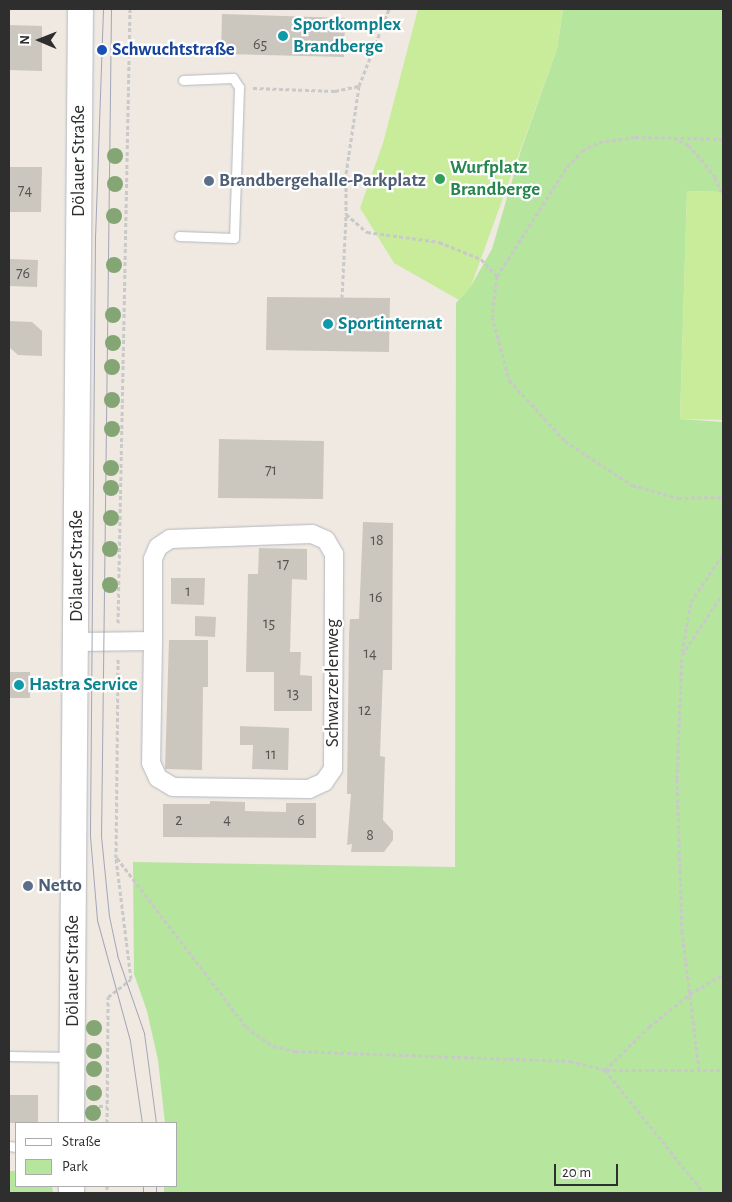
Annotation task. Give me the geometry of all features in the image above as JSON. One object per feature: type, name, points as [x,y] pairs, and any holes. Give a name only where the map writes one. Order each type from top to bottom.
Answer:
[{"type":"main road","name":"Dölauer Straße","points":[[72,1122],[77,642],[80,9]]},
{"type":"street","name":"Schwarzerlenweg","points":[[312,534],[326,540],[334,554],[333,769],[324,782],[309,790],[173,787],[158,778],[151,763],[153,641],[153,559],[158,547],[170,539],[312,534]]},
{"type":"street","points":[[77,642],[153,641]]},
{"type":"lane","points":[[179,236],[234,238],[238,87],[233,78],[183,80]]},
{"type":"lane","points":[[9,1056],[72,1057]]},
{"type":"path","name":"Dölauer Straße","points":[[107,1122],[108,997],[131,978],[116,858],[118,641],[130,9]]},
{"type":"path","points":[[342,298],[346,174],[359,86],[389,9]]},
{"type":"path","points":[[238,87],[335,91],[359,86]]},
{"type":"path","points":[[723,139],[671,136],[599,142],[582,151],[567,167],[497,276],[492,316],[509,380],[565,441],[632,485],[678,498],[723,497]]},
{"type":"path","points":[[671,136],[688,145],[701,159],[715,177],[721,192]]},
{"type":"path","points":[[346,214],[366,232],[439,242],[481,259],[497,276]]},
{"type":"path","points":[[699,1070],[682,932],[677,779],[682,655],[691,602],[723,554]]},
{"type":"path","points":[[682,655],[723,594]]},
{"type":"path","points":[[116,858],[246,1027],[273,1046],[295,1051],[570,1061],[605,1070],[723,1070]]},
{"type":"path","points":[[605,1070],[649,1027],[690,994],[723,974]]},
{"type":"path","points":[[605,1070],[704,1193]]},
{"type":"green space","name":"Wurfplatz Brandberge","points":[[418,9],[563,9],[557,49],[471,286],[459,300],[394,263],[360,208],[383,143]]},
{"type":"green space","points":[[563,9],[723,9],[723,192],[687,191],[680,419],[723,422],[723,1193],[164,1193],[164,1187],[178,1187],[178,1122],[165,1122],[158,1060],[147,1011],[134,974],[133,862],[455,867],[456,303],[471,286],[492,249],[521,150],[557,49]]},
{"type":"green space","points":[[687,191],[723,192],[723,420],[680,419]]},
{"type":"green space","points":[[9,1171],[15,1171],[15,1187],[52,1187],[53,1193],[9,1193]]},
{"type":"building","name":"Sportkomplex Brandberge","points":[[222,14],[345,18],[344,57],[221,54]]},
{"type":"building","points":[[9,25],[42,26],[42,71],[9,70]]},
{"type":"building","points":[[9,167],[42,167],[41,212],[9,212]]},
{"type":"building","points":[[9,259],[38,260],[37,287],[9,286]]},
{"type":"building","name":"Sportinternat","points":[[267,297],[390,298],[389,352],[266,350]]},
{"type":"building","points":[[9,321],[32,322],[42,331],[42,356],[18,355],[9,347]]},
{"type":"building","points":[[219,439],[324,441],[323,499],[218,498]]},
{"type":"building","points":[[363,522],[393,523],[392,670],[383,670],[380,756],[385,757],[383,820],[393,831],[393,840],[384,852],[351,852],[352,844],[347,845],[351,794],[347,794],[349,635],[350,619],[359,619]]},
{"type":"building","points":[[259,548],[307,549],[307,580],[292,579],[290,652],[301,652],[300,675],[312,676],[312,711],[274,711],[274,672],[246,672],[248,574],[258,574]]},
{"type":"building","points":[[171,578],[205,578],[204,605],[171,604]]},
{"type":"building","points":[[195,616],[216,617],[215,637],[195,636]]},
{"type":"building","points":[[169,640],[208,640],[208,687],[203,687],[202,770],[165,769]]},
{"type":"building","name":"Hastra Service","points":[[9,672],[30,672],[30,698],[9,698]]},
{"type":"building","points":[[240,726],[289,728],[288,770],[252,769],[253,745],[240,745]]},
{"type":"building","points":[[210,801],[245,802],[245,811],[286,812],[286,803],[316,803],[316,838],[163,837],[163,804],[210,804]]},
{"type":"building","points":[[9,1095],[38,1095],[38,1122],[9,1123]]},
{"type":"tram line","points":[[103,9],[95,235],[90,836],[97,920],[130,1041],[142,1122]]},
{"type":"tram line","points":[[111,9],[101,836],[109,916],[117,955],[144,1033],[156,1122]]},
{"type":"tram line","points":[[143,1187],[143,1193]]},
{"type":"tram line","points":[[156,1187],[156,1193]]},
{"type":"place","name":"Sportkomplex Brandberge","points":[[283,36]]},
{"type":"place","name":"Schwuchtstraße","points":[[102,50]]},
{"type":"place","name":"Wurfplatz Brandberge","points":[[440,179]]},
{"type":"place","name":"Brandbergehalle-Parkplatz","points":[[209,181]]},
{"type":"place","name":"Sportinternat","points":[[328,324]]},
{"type":"place","name":"Hastra Service","points":[[19,685]]},
{"type":"place","name":"Netto","points":[[28,886]]}]
